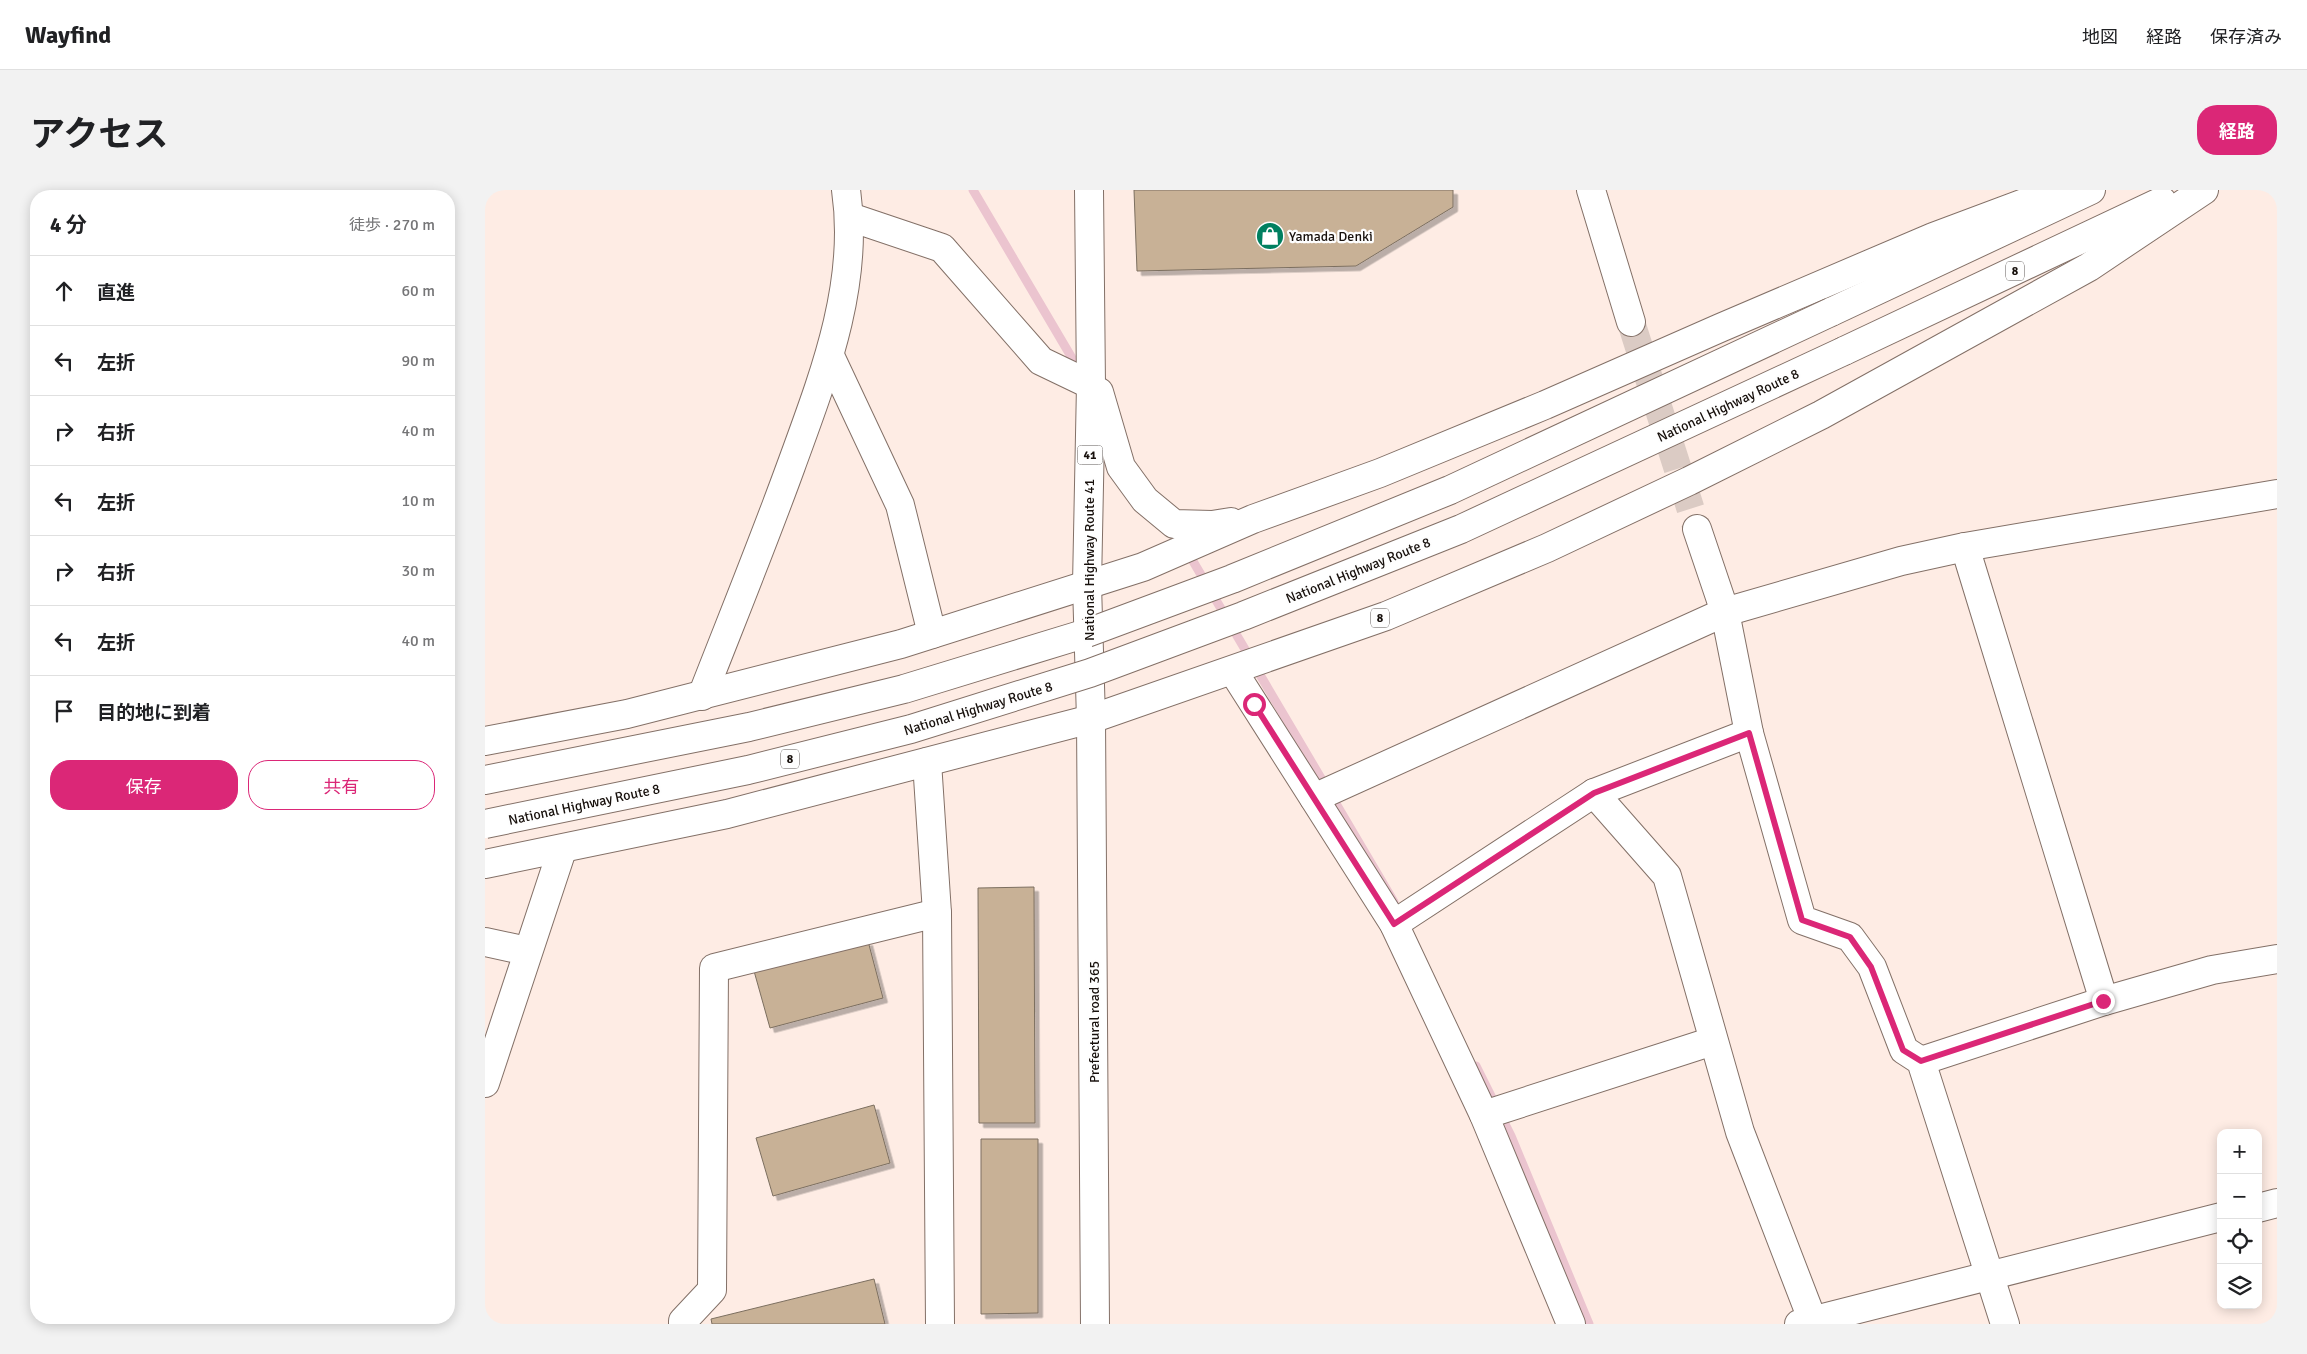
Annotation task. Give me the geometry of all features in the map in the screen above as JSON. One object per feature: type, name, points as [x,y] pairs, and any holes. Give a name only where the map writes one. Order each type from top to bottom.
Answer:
[{"type":"main road","points":[[702,696],[764,541],[830,356],[844,295],[850,217],[846,190]]},
{"type":"main road","name":"National Highway Route 41","points":[[1089,190],[1091,373],[1087,585],[1091,720]]},
{"type":"main road","points":[[1591,190],[1631,322]]},
{"type":"main road","points":[[485,741],[627,714],[901,644],[1143,567],[1253,519],[1435,450],[1545,405],[1933,237],[2059,190]]},
{"type":"main road","points":[[485,780],[749,727],[836,706],[904,689],[1087,633],[1232,579],[1449,490],[2091,190]]},
{"type":"main road","name":"National Highway Route 8","points":[[485,824],[767,765],[911,729],[1090,673],[1243,616],[1461,529],[2186,190]]},
{"type":"main road","name":"8","points":[[485,864],[562,850],[727,814],[1091,720],[1386,616],[1547,548],[1821,415],[2089,267],[2204,190]]},
{"type":"main road","points":[[850,217],[942,248],[1041,361],[1091,373],[1121,467],[1145,500],[1174,524],[1212,525],[1253,519]]},
{"type":"main road","points":[[830,356],[899,505],[932,634]]},
{"type":"main road","points":[[1313,798],[1725,612],[1901,561],[1965,548],[2277,494]]},
{"type":"main road","points":[[1697,529],[1725,612],[1749,733],[1802,920],[1850,937],[1871,967],[1903,1050],[1921,1061],[2005,1324]]},
{"type":"main road","points":[[1965,548],[2103,1001]]},
{"type":"main road","points":[[1233,671],[1394,924],[1484,1116],[1571,1324]]},
{"type":"main road","name":"Prefectural road 365","points":[[1091,720],[1095,1324]]},
{"type":"main road","points":[[1394,924],[1594,793],[1749,733]]},
{"type":"main road","points":[[927,762],[937,914],[940,1324]]},
{"type":"main road","points":[[1594,793],[1667,876],[1740,1132],[1806,1322],[1989,1274],[2217,1218]]},
{"type":"main road","points":[[485,1083],[527,951],[562,850]]},
{"type":"main road","points":[[683,1324],[683,1320],[712,1290],[714,968],[937,914]]},
{"type":"main road","points":[[485,942],[527,951]]},
{"type":"main road","points":[[1921,1061],[2103,1001],[2212,970],[2277,959]]},
{"type":"main road","points":[[1484,1116],[1713,1041]]},
{"type":"main road","points":[[2262,1207],[2277,1203]]},
{"type":"building","name":"Yamada Denki","points":[[1134,190],[1453,190],[1453,207],[1356,266],[1137,271]]},
{"type":"building","points":[[1034,887],[1035,1123],[979,1123],[978,888]]},
{"type":"building","points":[[868,941],[883,998],[770,1028],[754,971]]},
{"type":"building","points":[[874,1105],[890,1163],[773,1196],[756,1138]]},
{"type":"building","points":[[981,1139],[1038,1139],[1038,1313],[981,1314]]},
{"type":"building","points":[[874,1279],[885,1324],[712,1324],[711,1319]]},
{"type":"waterway","points":[[973,190],[1079,370]]},
{"type":"waterway","points":[[1187,551],[1394,902]]},
{"type":"waterway","points":[[1476,1066],[1511,1136],[1589,1324]]},
{"type":"tunnel","points":[[1631,322],[1697,529]]},
{"type":"place","name":"Yamada Denki","points":[[1270,236]]},
{"type":"route","points":[[1254,704],[1394,924],[1594,793],[1749,733],[1802,920],[1850,937],[1871,967],[1903,1050],[1921,1061],[2103,1001]]}]
